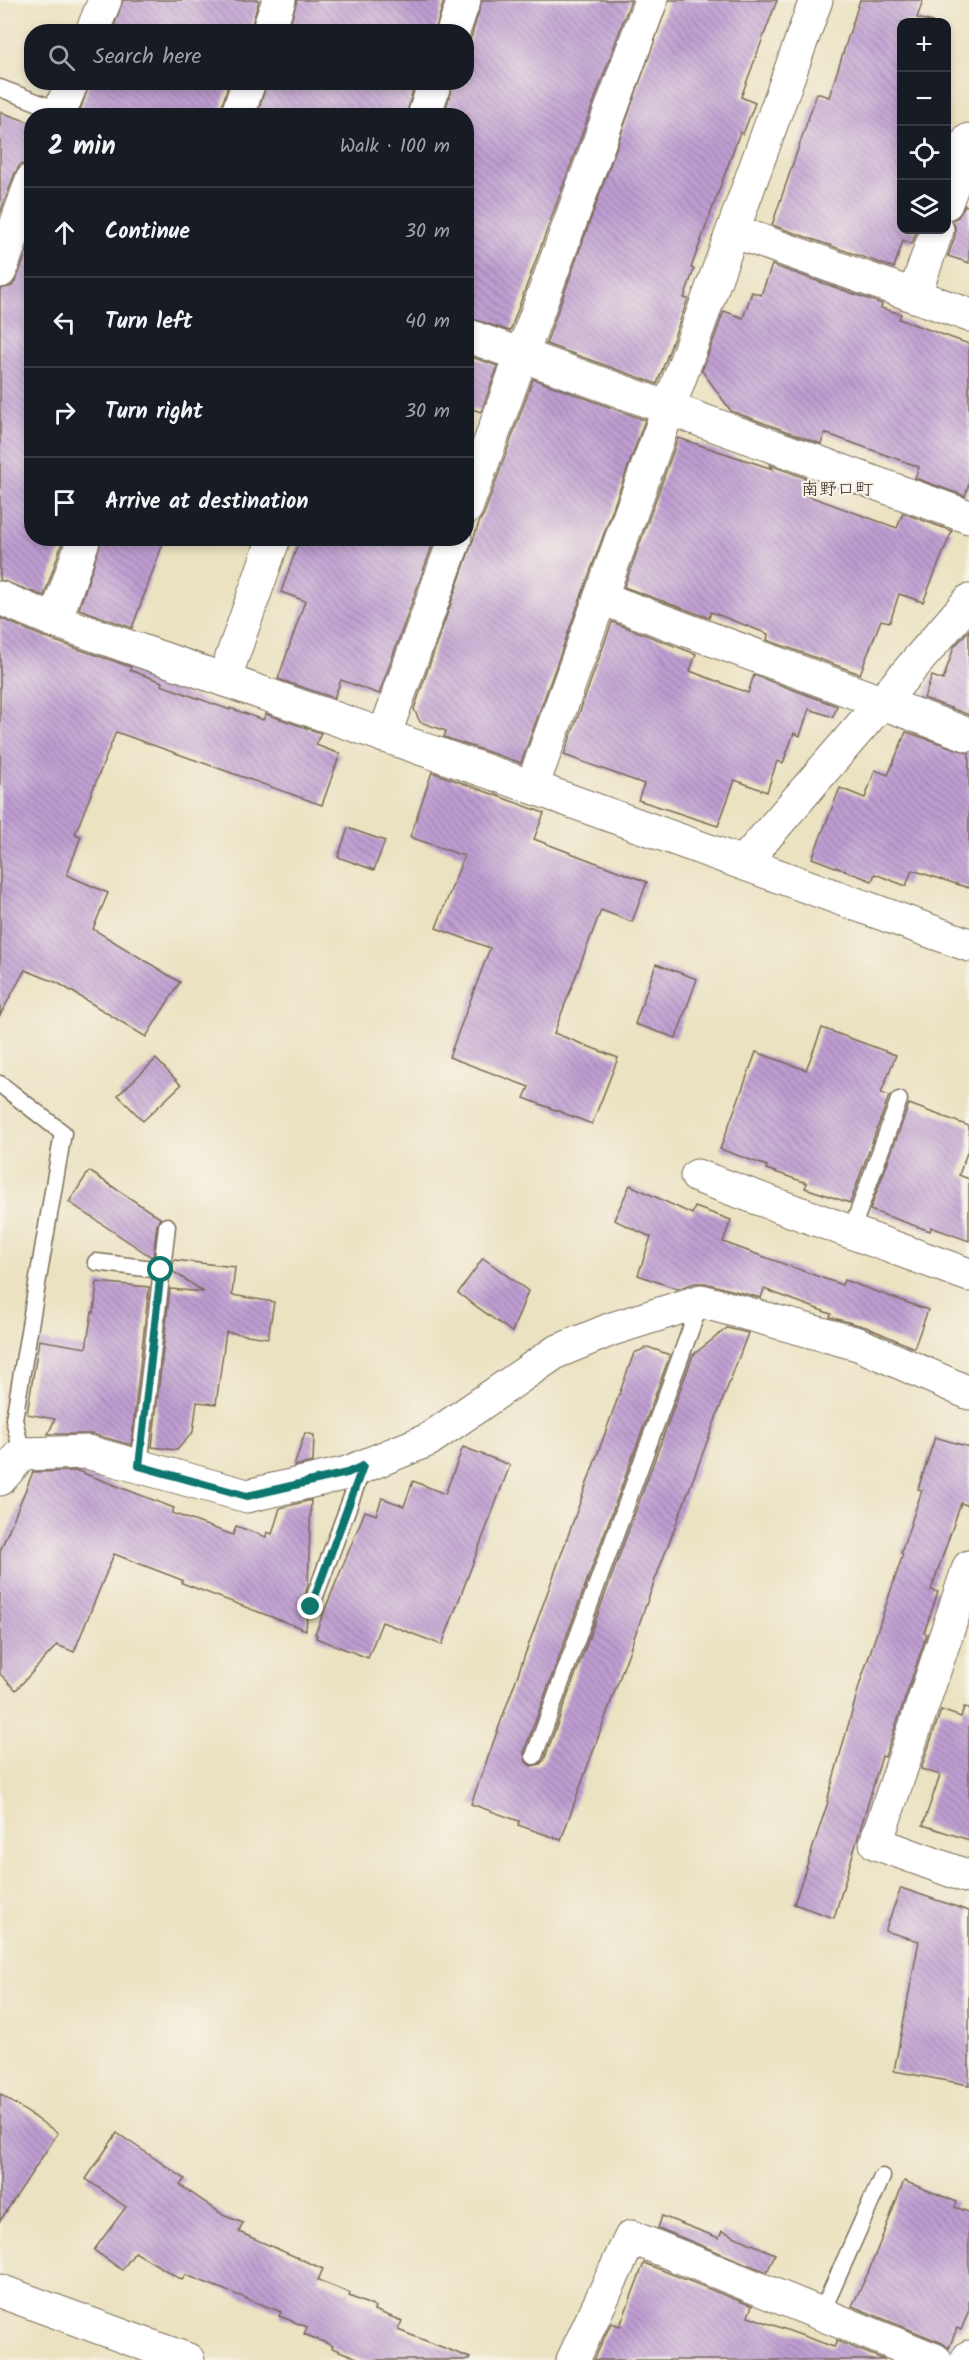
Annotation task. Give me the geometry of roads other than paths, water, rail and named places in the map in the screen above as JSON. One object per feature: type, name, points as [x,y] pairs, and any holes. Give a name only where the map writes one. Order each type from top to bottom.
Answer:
[{"type":"street","points":[[96,24],[105,0]]},
{"type":"street","points":[[271,24],[279,0]]},
{"type":"street","points":[[456,24],[464,0]]},
{"type":"street","points":[[474,486],[651,0]]},
{"type":"street","points":[[532,788],[816,0]]},
{"type":"street","points":[[240,108],[246,90]]},
{"type":"street","points":[[427,108],[432,90]]},
{"type":"street","points":[[951,189],[969,140]]},
{"type":"street","points":[[0,271],[24,203]]},
{"type":"street","points":[[733,231],[969,315]]},
{"type":"street","points":[[914,296],[936,234]]},
{"type":"street","points":[[474,337],[969,517]]},
{"type":"street","points":[[55,621],[81,546]]},
{"type":"street","points":[[224,680],[271,546]]},
{"type":"street","points":[[384,736],[452,546]]},
{"type":"street","points":[[0,598],[55,621],[743,862],[969,945]]},
{"type":"street","points":[[601,598],[969,735]]},
{"type":"street","points":[[743,862],[969,601]]},
{"type":"street","points":[[698,1176],[969,1275]]},
{"type":"street","points":[[0,1479],[22,1454],[87,1452],[247,1496],[347,1473],[428,1440],[556,1352],[612,1329],[701,1301],[858,1344],[969,1393]]},
{"type":"street","points":[[969,1567],[876,1843],[969,1877]]},
{"type":"street","points":[[573,2360],[631,2237],[935,2360]]},
{"type":"street","points":[[0,2290],[188,2360]]},
{"type":"lane","points":[[0,88],[63,103]]},
{"type":"lane","points":[[0,1084],[63,1133],[14,1419],[22,1454]]},
{"type":"lane","points":[[851,1232],[898,1100]]},
{"type":"lane","points":[[139,1466],[167,1226]]},
{"type":"lane","points":[[96,1262],[161,1270]]},
{"type":"lane","points":[[534,1756],[701,1301]]},
{"type":"lane","points":[[311,1607],[363,1466]]},
{"type":"lane","points":[[821,2314],[882,2177]]},
{"type":"district","name":"南野口町","points":[[837,489]]}]
